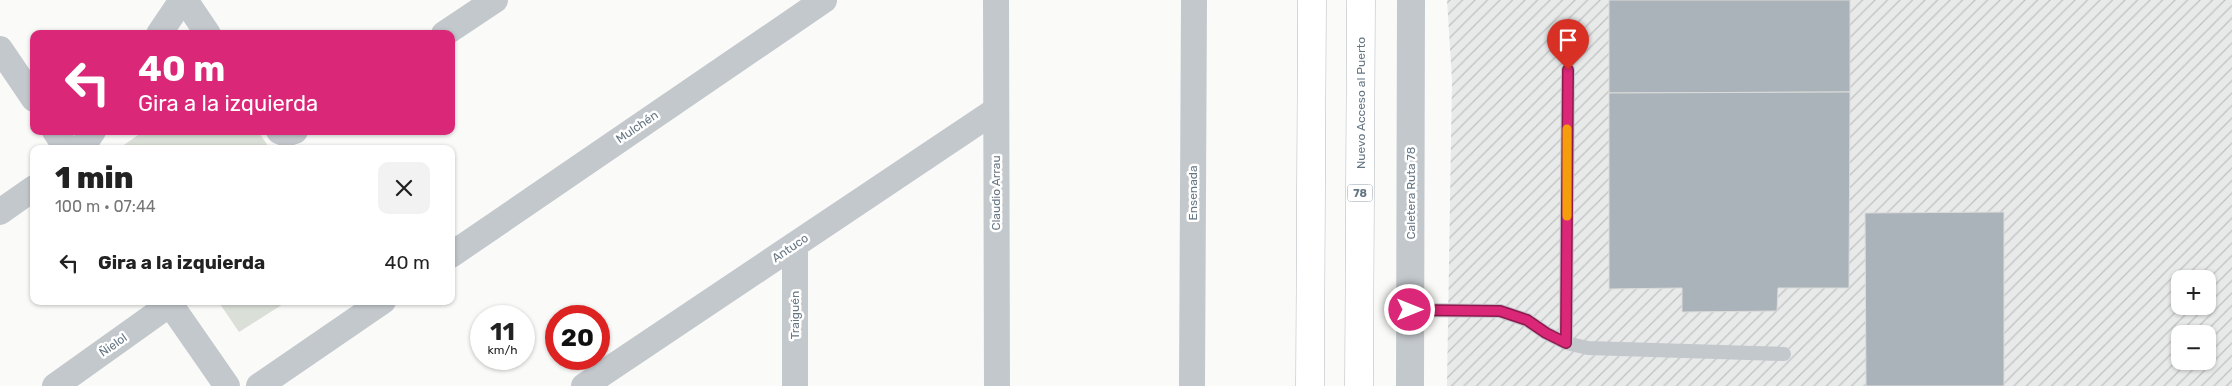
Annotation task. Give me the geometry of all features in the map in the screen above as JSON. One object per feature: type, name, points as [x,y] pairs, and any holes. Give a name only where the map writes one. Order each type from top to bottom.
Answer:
[{"type":"highway","points":[[1310,386],[1312,0]]},
{"type":"highway","name":"Nuevo Acceso al Puerto","points":[[1358,386],[1361,0]]},
{"type":"street","points":[[162,30],[184,0],[205,30]]},
{"type":"street","points":[[450,30],[495,0]]},
{"type":"street","name":"Mulchén","points":[[455,251],[824,0]]},
{"type":"street","name":"Claudio Arrau","points":[[996,0],[997,386]]},
{"type":"street","name":"Ensenada","points":[[1192,386],[1194,0]]},
{"type":"street","name":"Caletera Ruta 78","points":[[1410,386],[1411,0]]},
{"type":"street","points":[[0,49],[30,93]]},
{"type":"street","name":"Antuco","points":[[584,386],[996,110]]},
{"type":"street","points":[[0,212],[30,191]]},
{"type":"street","name":"Traiguén","points":[[794,244],[795,386]]},
{"type":"street","name":"Ñielol","points":[[55,386],[166,305]]},
{"type":"street","points":[[170,305],[227,386]]},
{"type":"street","points":[[259,386],[377,305]]},
{"type":"lane","points":[[1566,343],[1568,70]]},
{"type":"lane","points":[[1410,310],[1500,311],[1527,320],[1546,333],[1566,343],[1588,348],[1784,354]]},
{"type":"shaded area","points":[[1447,0],[2232,0],[2232,386],[1447,386],[1452,80]]},
{"type":"shaded area","points":[[138,135],[261,135],[267,145],[124,145]]},
{"type":"shaded area","points":[[221,305],[282,305],[239,332]]},
{"type":"building","points":[[1609,0],[1850,0],[1850,92],[1609,93]]},
{"type":"building","points":[[1850,92],[1849,288],[1778,288],[1777,311],[1682,312],[1682,288],[1609,289],[1609,93]]},
{"type":"building","points":[[2004,212],[2004,386],[1866,386],[1865,213]]},
{"type":"slow traffic","points":[[1567,129],[1567,216]]},
{"type":"route","points":[[1410,310],[1500,311],[1527,320],[1546,333],[1566,343],[1568,70]]}]
